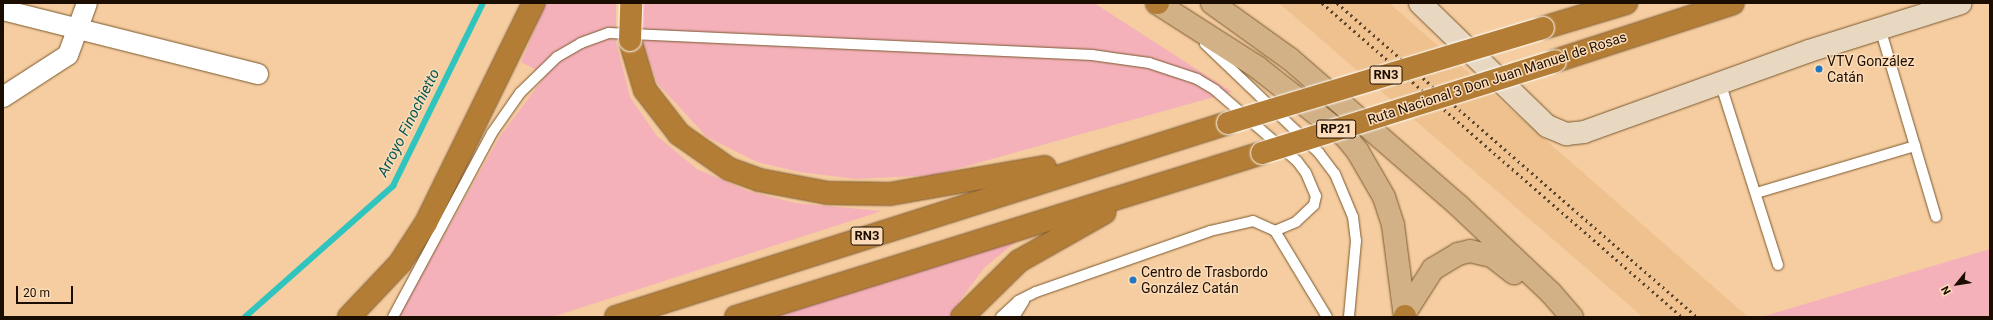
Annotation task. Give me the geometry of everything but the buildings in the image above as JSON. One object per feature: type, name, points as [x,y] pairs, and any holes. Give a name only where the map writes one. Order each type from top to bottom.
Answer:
[{"type":"highway","points":[[349,317],[400,263],[420,234],[508,62],[534,3]]},
{"type":"highway","name":"RN3","points":[[616,317],[1117,156],[1626,3]]},
{"type":"highway","name":"Ruta Nacional 3 Don Juan Manuel de Rosas","points":[[1170,181],[1556,61],[1733,3]]},
{"type":"highway","points":[[631,4],[630,40],[645,90],[679,134],[729,169],[759,180],[828,192],[890,194],[1117,156]]},
{"type":"highway","points":[[736,317],[1170,181]]},
{"type":"highway","points":[[962,317],[1019,261],[1080,224],[1170,181]]},
{"type":"main road","name":"RP21","points":[[1212,3],[1290,59],[1458,205],[1552,293],[1572,317]]},
{"type":"main road","name":"RP21","points":[[1161,5],[1257,67],[1346,137],[1358,152],[1384,197],[1393,225],[1405,316]]},
{"type":"main road","points":[[1405,316],[1433,269],[1446,259],[1470,251],[1501,261],[1558,317]]},
{"type":"street","points":[[3,97],[68,55],[79,29],[87,3]]},
{"type":"street","points":[[1420,3],[1547,126],[1566,134],[1584,132],[1720,82],[1880,28],[1961,3]]},
{"type":"street","points":[[3,10],[258,74]]},
{"type":"lane","points":[[1161,5],[1319,153],[1335,174],[1353,218],[1356,241],[1349,317]]},
{"type":"lane","points":[[1880,28],[1936,217]]},
{"type":"lane","points":[[393,317],[492,133],[520,93],[557,57],[596,36],[614,32],[1092,55],[1176,71],[1215,90],[1296,161],[1306,173],[1316,196],[1314,205],[1296,222],[1274,231]]},
{"type":"lane","points":[[1720,82],[1778,265]]},
{"type":"lane","points":[[1756,194],[1915,146]]},
{"type":"lane","points":[[1001,317],[1027,296],[1242,222],[1262,222],[1274,231],[1327,317]]},
{"type":"lane","points":[[1014,317],[1027,296]]},
{"type":"shaded area","points":[[546,3],[616,3],[616,42],[630,97],[657,136],[697,169],[748,191],[795,203],[882,211],[552,317],[398,317],[500,136],[546,75],[521,62]]},
{"type":"shaded area","points":[[643,3],[1094,3],[1232,92],[935,175],[856,179],[799,172],[757,162],[707,137],[657,83],[642,39]]},
{"type":"shaded area","points":[[1279,3],[1389,3],[1748,317],[1643,317]]},
{"type":"shaded area","points":[[1029,231],[984,268],[948,317],[767,317]]},
{"type":"shaded area","points":[[1990,249],[1990,317],[1761,317]]},
{"type":"waterway","name":"Arroyo Finochietto","points":[[245,317],[393,186],[483,3]]},
{"type":"railway","points":[[1322,3],[1682,317]]},
{"type":"railway","points":[[1337,3],[1697,317]]},
{"type":"place","name":"VTV González Catán","points":[[1819,69]]},
{"type":"place","name":"Centro de Trasbordo González Catán","points":[[1133,280]]}]
